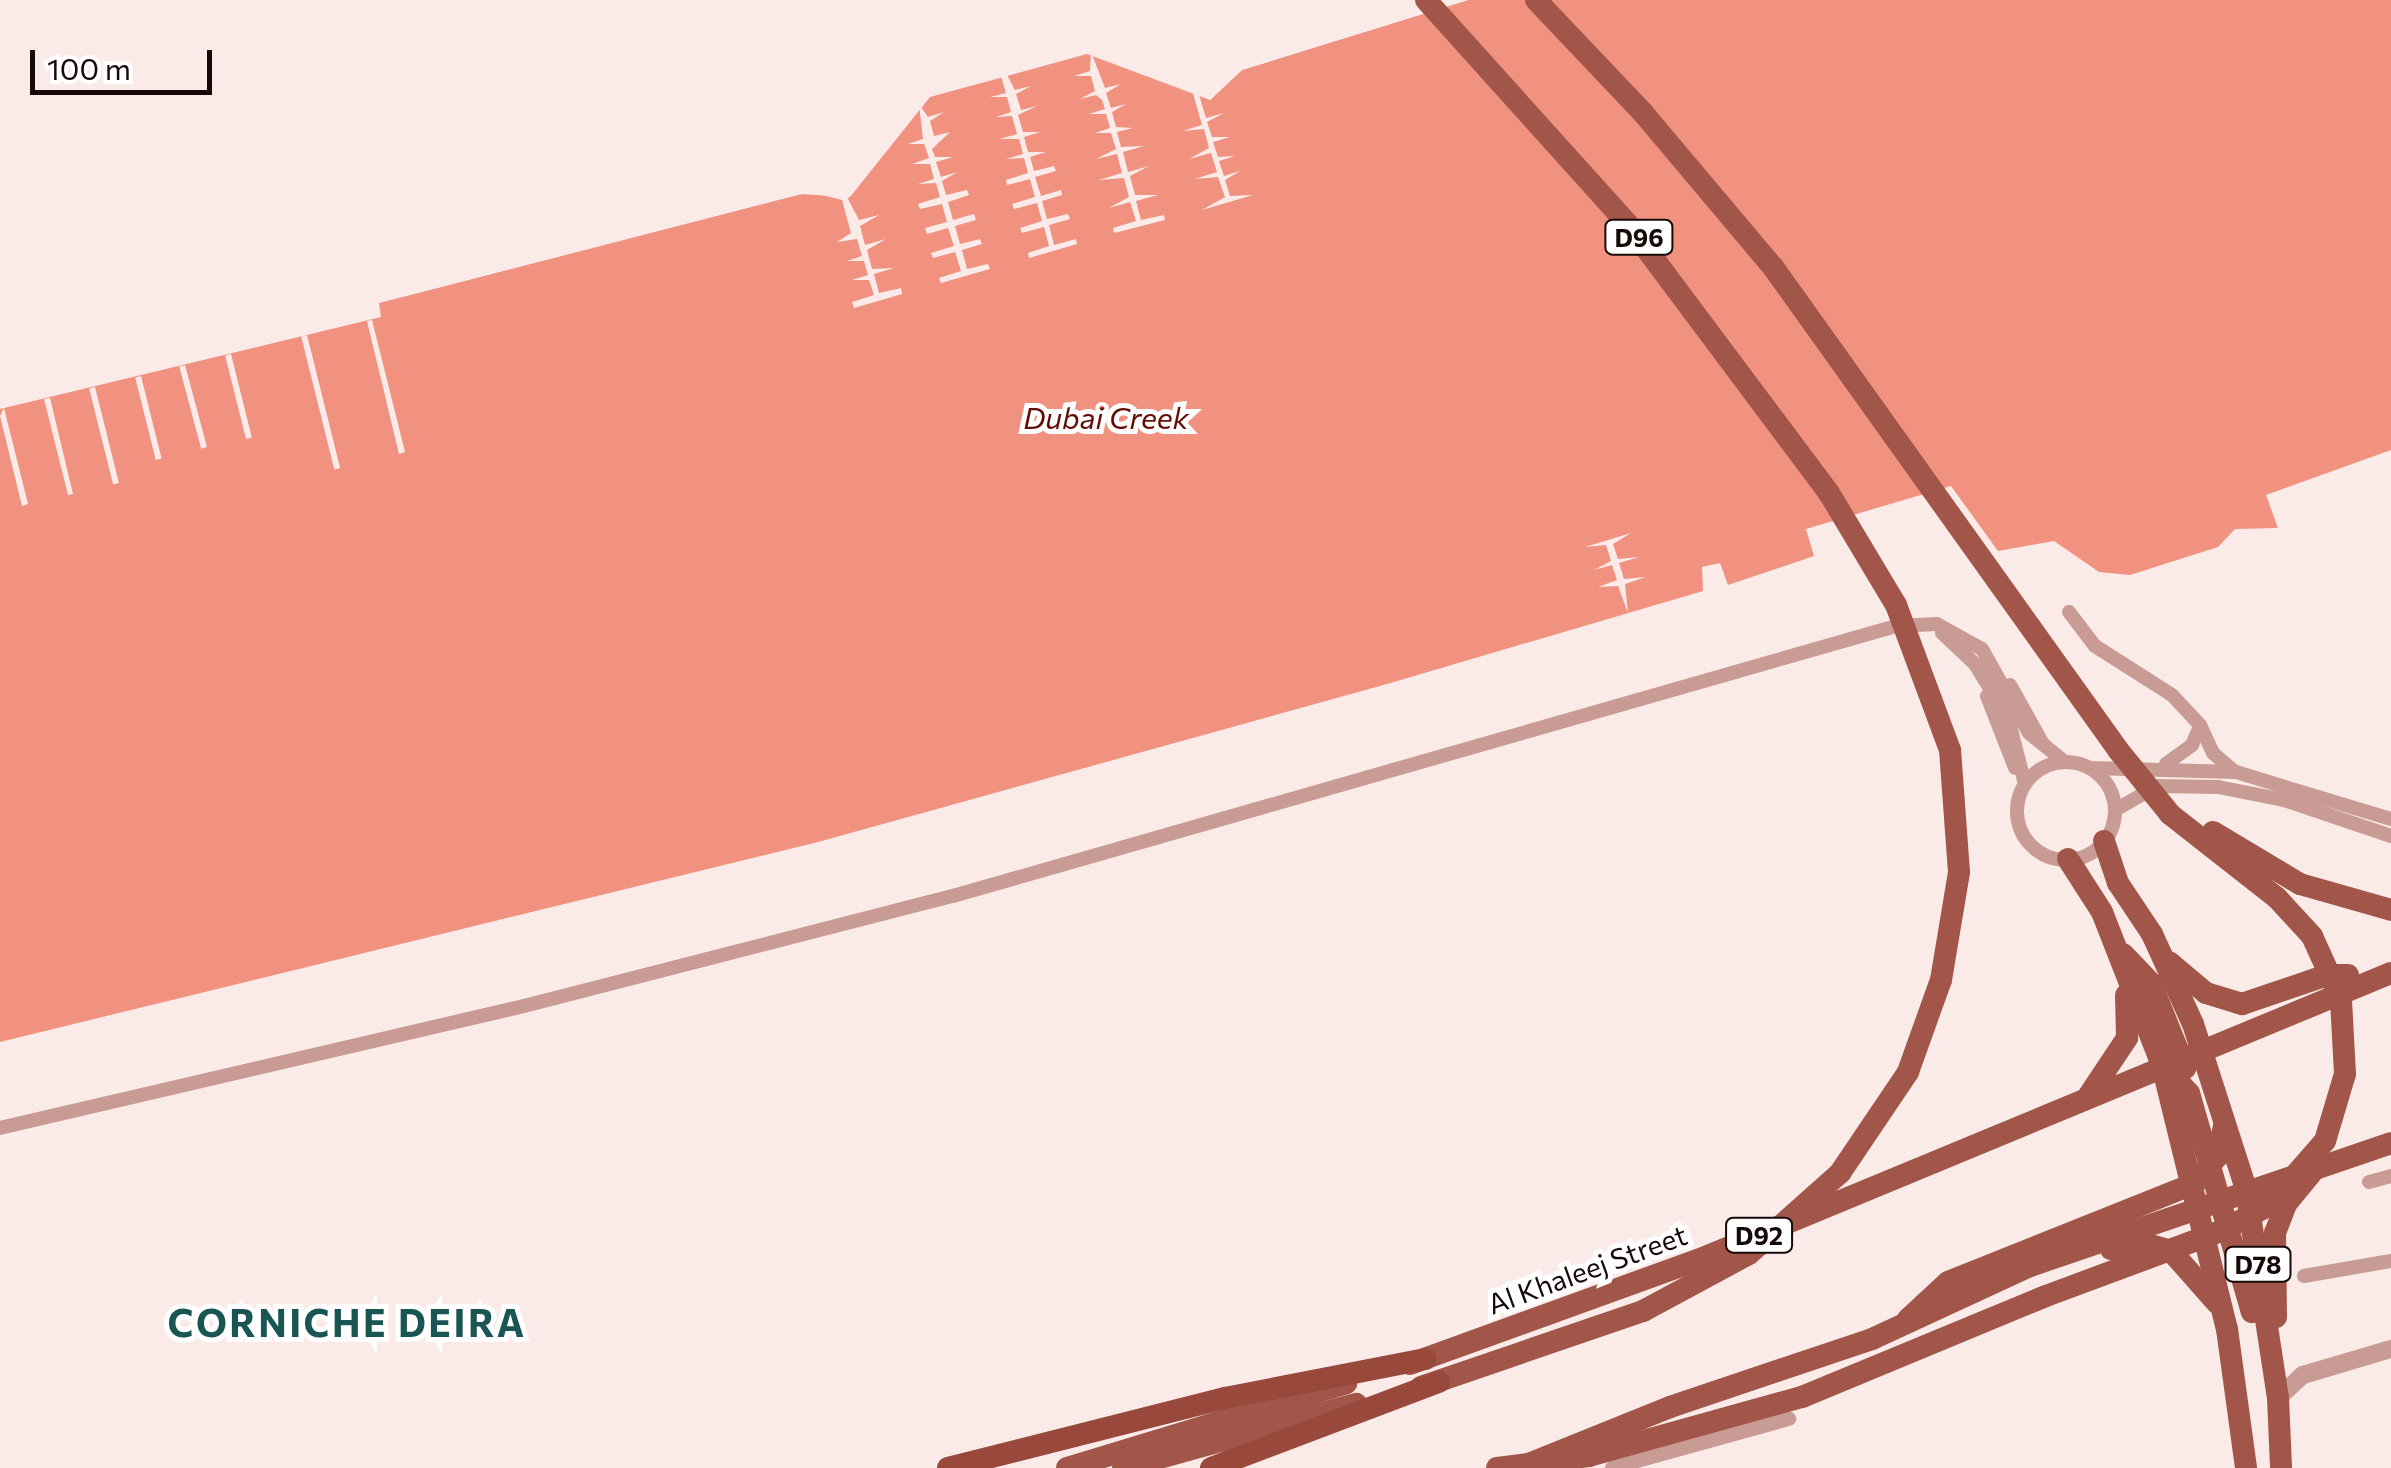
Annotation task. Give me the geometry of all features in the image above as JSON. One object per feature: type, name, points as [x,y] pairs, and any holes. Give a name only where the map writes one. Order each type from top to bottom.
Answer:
[{"type":"highway","points":[[948,1468],[1225,1398],[1426,1359]]},
{"type":"highway","points":[[1211,1468],[1439,1382]]},
{"type":"main road","name":"D96","points":[[1426,0],[1626,222],[1809,463],[1896,605],[1950,750],[1960,848],[1953,920],[1934,1004],[1896,1094],[1856,1154],[1797,1216],[1723,1271],[1643,1311],[1439,1382]]},
{"type":"main road","points":[[1497,1468],[1589,1456],[1802,1397],[2046,1296],[2221,1231],[2268,1206],[2295,1183],[2326,1141],[2346,1074],[2341,1000],[2312,936],[2277,898],[2170,814],[2038,645],[1854,374],[1699,177],[1536,0]]},
{"type":"main road","points":[[2119,751],[2188,814],[2258,861],[2321,893],[2391,910]]},
{"type":"main road","points":[[2104,842],[2118,883],[2163,957],[2188,1058],[2190,1088],[2215,1161],[2255,1324],[2269,1339]]},
{"type":"main road","points":[[2068,859],[2120,953],[2188,1058],[2190,1088],[2181,1131]]},
{"type":"main road","points":[[2087,1097],[2130,1027],[2120,953]]},
{"type":"main road","points":[[2163,957],[2206,994],[2229,1002],[2266,1001],[2333,974],[2359,983]]},
{"type":"main road","name":"Al Khaleej Street","points":[[1067,1468],[1426,1359],[1698,1260],[2188,1058],[2359,983],[2391,973]]},
{"type":"main road","name":"D78","points":[[2188,1058],[2224,1119],[2246,1189],[2278,1398],[2281,1468]]},
{"type":"main road","name":"D78","points":[[2188,1058],[2181,1131],[2227,1329],[2246,1468]]},
{"type":"main road","points":[[1522,1467],[1903,1326],[2197,1194],[2215,1161],[2224,1119]]},
{"type":"main road","points":[[1903,1326],[1948,1282],[2197,1194],[2223,1197],[2391,1143]]},
{"type":"main road","points":[[2215,1161],[2246,1189]]},
{"type":"main road","points":[[2269,1339],[2278,1302],[2275,1233],[2286,1204],[2319,1166]]},
{"type":"main road","points":[[2030,1266],[2066,1265],[2131,1243],[2158,1245],[2202,1280],[2227,1329]]},
{"type":"main road","points":[[1123,1468],[1439,1382]]},
{"type":"street","points":[[2070,612],[2095,646],[2154,680],[2200,725],[2213,753],[2236,772]]},
{"type":"street","points":[[1924,623],[1958,644],[2013,727],[2023,789],[2018,821],[2026,839],[2045,854],[2068,859],[2104,842],[2115,810],[2108,786],[2090,768]]},
{"type":"street","points":[[0,1128],[810,934],[1881,630],[1924,623],[1961,634],[2004,679],[2022,723],[2044,750],[2065,762],[2090,768],[2236,772],[2391,819]]},
{"type":"street","points":[[2153,768],[2184,754],[2200,725]]},
{"type":"street","points":[[2023,789],[2038,771],[2065,762]]},
{"type":"street","points":[[2115,810],[2156,786],[2218,787],[2262,794],[2391,836]]},
{"type":"street","points":[[2368,1182],[2391,1176]]},
{"type":"street","points":[[2304,1276],[2391,1261]]},
{"type":"street","points":[[2278,1398],[2296,1378],[2391,1349]]},
{"type":"street","points":[[1612,1468],[1789,1419]]},
{"type":"water","name":"Dubai Creek","points":[[1468,0],[2391,0],[2391,450],[2266,495],[2278,528],[2235,529],[2218,547],[2130,575],[2099,572],[2054,541],[1998,551],[1951,486],[1806,529],[1814,556],[1728,585],[1720,563],[1702,567],[1703,591],[1387,684],[818,842],[0,1042],[0,409],[381,317],[379,303],[799,194],[850,197],[930,97],[1087,54],[1210,100],[1242,70]]},
{"type":"pier","points":[[1451,0],[1468,0],[1242,70],[1210,100],[1199,93],[1221,87],[1240,65]]},
{"type":"pier","points":[[1091,52],[1105,88],[1121,84],[1106,93],[1111,108],[1126,104],[1112,112],[1116,127],[1133,128],[1117,132],[1121,147],[1144,146],[1123,152],[1128,172],[1149,166],[1130,176],[1135,195],[1158,195],[1136,201],[1141,220],[1164,215],[1165,220],[1114,233],[1113,228],[1136,221],[1130,202],[1109,208],[1129,197],[1124,178],[1099,180],[1122,173],[1117,154],[1096,159],[1116,149],[1111,133],[1095,133],[1110,128],[1106,114],[1089,114],[1105,109],[1102,100],[1096,95],[1080,99],[1095,91],[1091,76],[1074,76],[1090,71]]},
{"type":"pier","points":[[1005,71],[1015,90],[1031,86],[1016,94],[1021,110],[1037,106],[1018,115],[1023,132],[1040,132],[1024,137],[1028,152],[1046,152],[1030,157],[1034,171],[1054,166],[1056,171],[1035,177],[1041,196],[1061,190],[1062,195],[1042,201],[1047,219],[1068,214],[1070,219],[1049,225],[1054,245],[1076,239],[1077,244],[1029,258],[1028,253],[1049,246],[1044,227],[1022,233],[1020,228],[1042,221],[1037,203],[1014,209],[1012,204],[1035,197],[1030,179],[1007,185],[1006,180],[1028,173],[1024,158],[1006,159],[1023,154],[1019,139],[1000,139],[1017,134],[1012,116],[996,117],[1011,112],[1007,97],[990,97],[1006,93],[1000,73]]},
{"type":"pier","points":[[1197,88],[1206,118],[1224,113],[1207,122],[1212,137],[1230,137],[1213,142],[1218,157],[1235,156],[1219,161],[1224,176],[1240,171],[1225,180],[1230,196],[1253,195],[1202,210],[1225,197],[1218,177],[1195,179],[1217,172],[1211,153],[1189,159],[1209,148],[1204,129],[1182,131],[1202,125],[1192,90]]},
{"type":"pier","points":[[919,104],[928,117],[944,112],[930,121],[934,136],[950,132],[932,149],[935,157],[953,157],[936,162],[941,177],[957,172],[942,181],[946,195],[967,190],[969,195],[948,202],[953,220],[974,214],[976,220],[955,226],[960,244],[980,239],[982,244],[962,250],[967,269],[988,264],[990,269],[941,283],[939,278],[961,271],[955,252],[933,258],[931,253],[954,246],[948,228],[927,234],[925,228],[947,222],[942,204],[920,209],[918,204],[940,197],[936,183],[918,184],[934,179],[930,164],[912,164],[929,158],[924,144],[908,144],[923,139]]},
{"type":"pier","points":[[810,187],[845,195],[852,190],[848,199],[859,220],[879,215],[860,226],[865,245],[886,239],[867,250],[872,269],[894,268],[874,274],[879,293],[901,288],[902,294],[854,308],[852,302],[874,295],[869,280],[852,280],[868,275],[864,261],[847,261],[862,256],[857,239],[837,242],[851,233],[842,200],[810,192],[379,303]]},
{"type":"pier","points":[[372,320],[405,452],[399,454],[367,321]]},
{"type":"pier","points":[[307,335],[340,468],[334,469],[301,336]]},
{"type":"pier","points":[[231,354],[252,437],[246,439],[225,355]]},
{"type":"pier","points":[[185,365],[207,447],[201,449],[179,367]]},
{"type":"pier","points":[[141,376],[162,458],[156,460],[135,377]]},
{"type":"pier","points":[[95,387],[119,483],[113,485],[89,388]]},
{"type":"pier","points":[[50,398],[73,494],[68,495],[44,399]]},
{"type":"pier","points":[[4,408],[28,504],[22,506],[0,416]]},
{"type":"pier","points":[[1631,533],[1613,544],[1618,559],[1639,557],[1619,563],[1624,579],[1646,577],[1625,584],[1628,613],[1618,586],[1598,587],[1617,580],[1612,565],[1594,570],[1611,561],[1606,545],[1585,547]]},
{"type":"district","name":"CORNICHE DEIRA","points":[[347,1322]]}]
